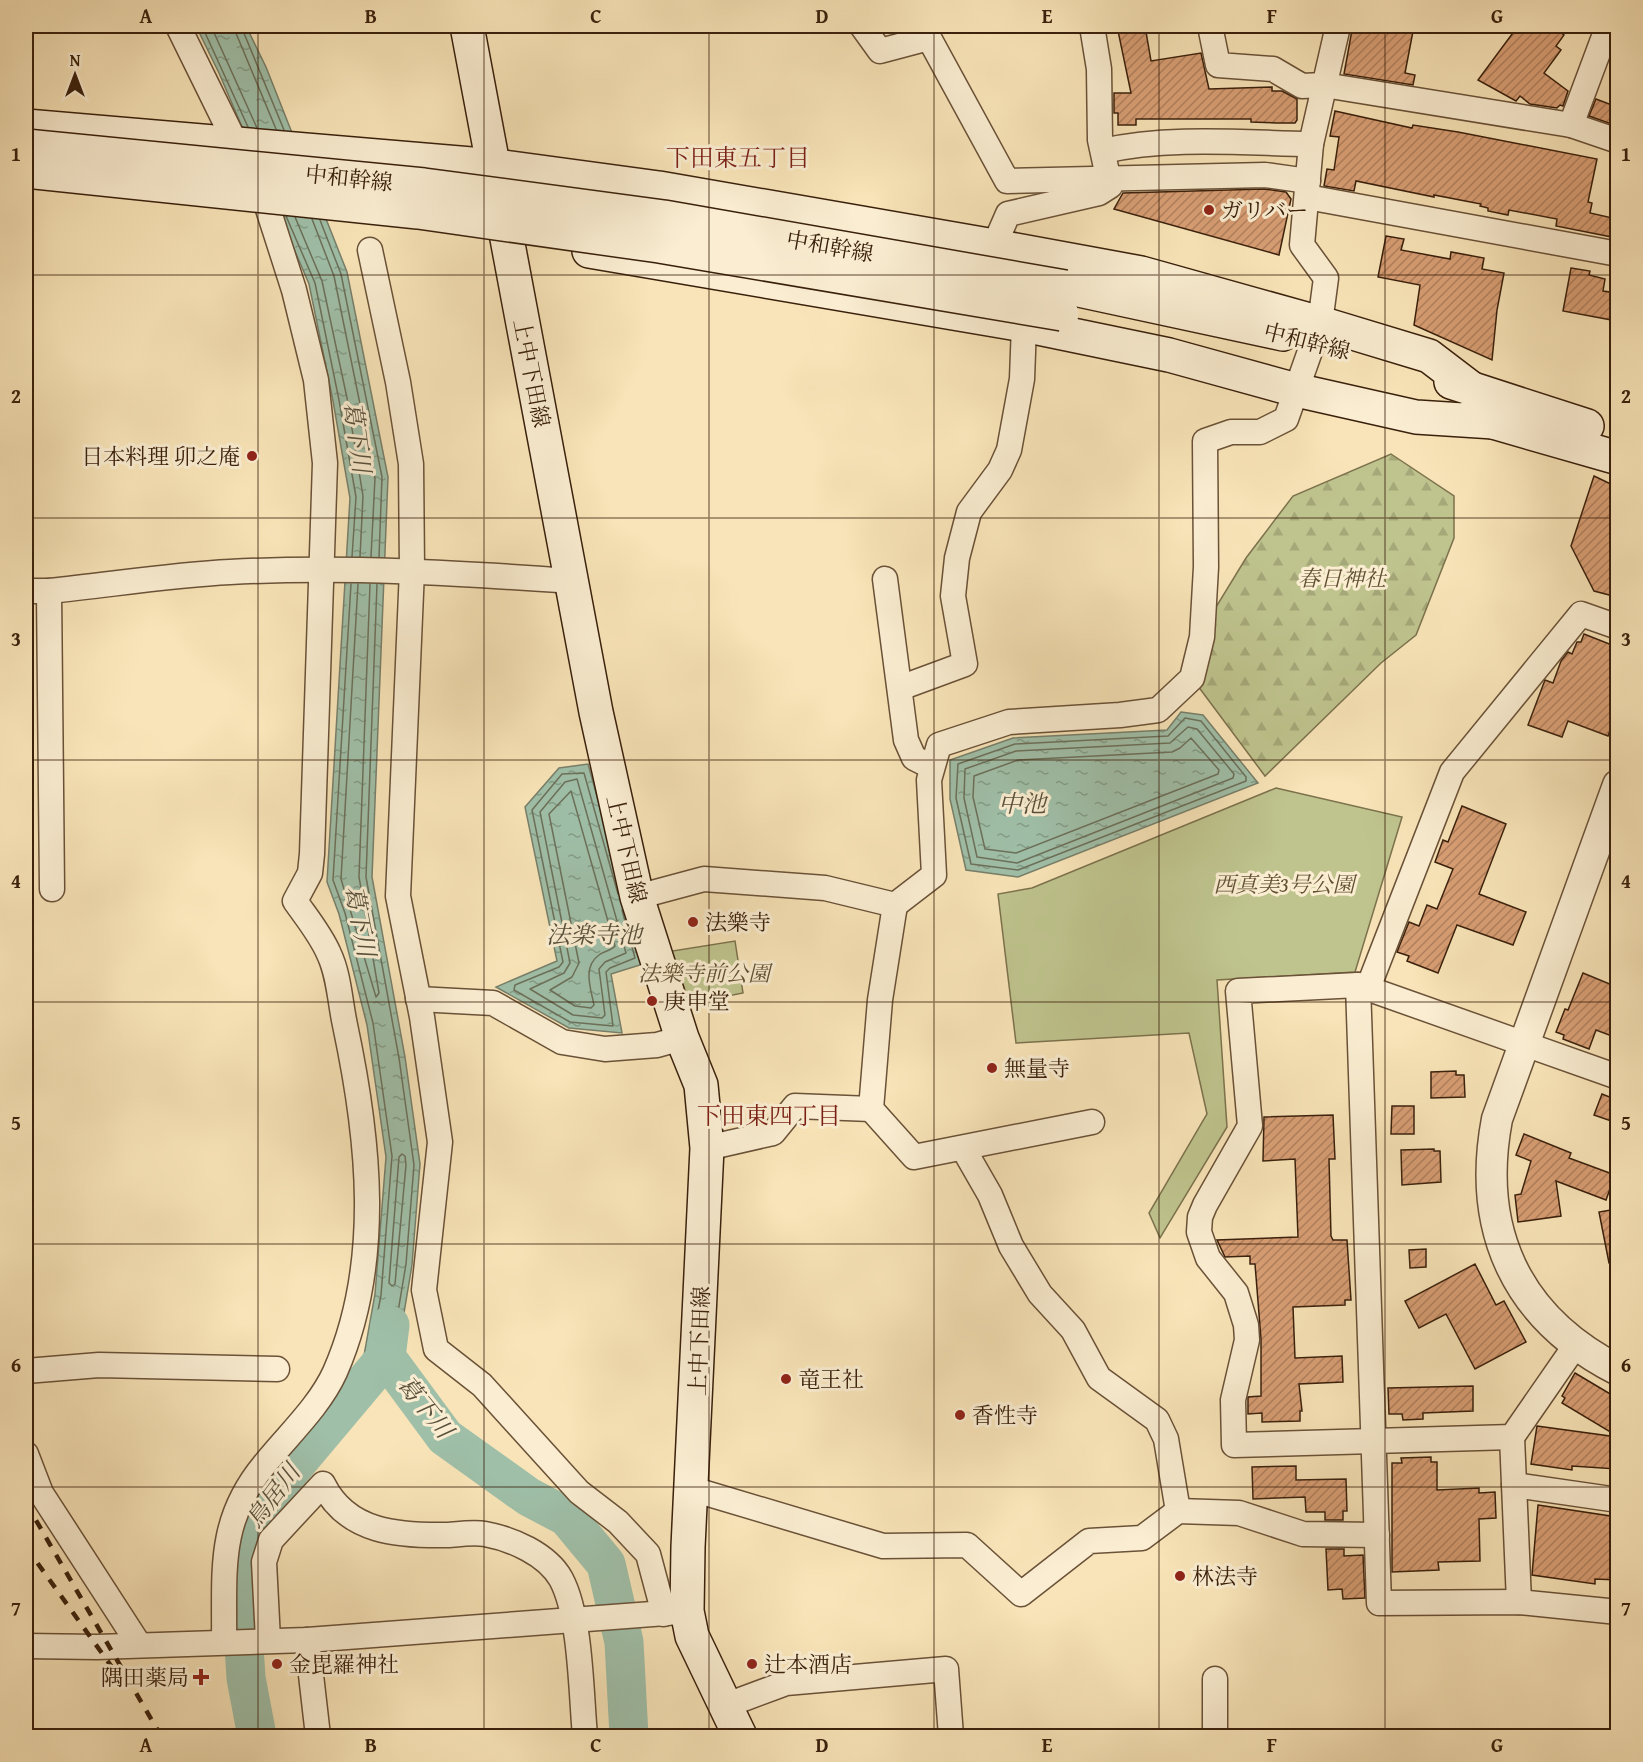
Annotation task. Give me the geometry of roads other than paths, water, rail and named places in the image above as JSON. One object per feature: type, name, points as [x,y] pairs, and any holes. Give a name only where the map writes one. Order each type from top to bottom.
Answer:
[{"type":"main road","name":"上中下田線","points":[[467,26],[596,712],[637,897],[682,1038],[701,1085],[707,1148],[692,1489],[676,1612],[692,1636],[727,1705],[740,1737]]},
{"type":"main road","points":[[26,126],[495,166],[659,188],[1141,273],[1309,355],[1416,417],[1494,422],[1617,458]]},
{"type":"main road","name":"中和幹線","points":[[26,146],[424,185],[664,217],[1064,300],[1309,355]]},
{"type":"main road","name":"中和幹線","points":[[26,171],[429,213],[1064,300]]},
{"type":"main road","points":[[26,177],[268,209],[366,235],[507,237],[1024,325],[1169,355],[1429,356],[1471,388],[1617,436]]},
{"type":"street","points":[[178,26],[268,209],[294,290],[316,380],[324,463],[312,854],[310,873],[295,901],[315,928],[330,956],[349,1044],[364,1136],[367,1201],[362,1276],[353,1324],[334,1374],[310,1411],[262,1467],[236,1508],[226,1539],[224,1641]]},
{"type":"street","points":[[862,26],[880,51],[929,38],[1007,180],[1265,175],[1308,189],[1617,254]]},
{"type":"street","points":[[994,246],[1008,214],[1099,193],[1110,186],[1110,177],[1100,140],[1099,69],[1092,26]]},
{"type":"street","points":[[1210,26],[1218,65],[1273,69],[1302,86],[1324,86],[1570,125],[1617,141]]},
{"type":"street","points":[[1092,1122],[914,1157],[872,1109],[880,1000],[895,905],[934,875],[929,780],[939,745],[1009,722],[1120,715],[1158,710],[1192,678],[1202,637],[1205,579],[1205,441],[1231,432],[1260,432],[1286,419],[1309,355],[1326,279],[1302,245],[1311,144],[1338,26]]},
{"type":"street","points":[[1570,125],[1608,26]]},
{"type":"street","points":[[1103,151],[1128,146],[1188,143],[1311,144]]},
{"type":"street","points":[[26,1646],[97,1647],[138,1643],[307,1640],[676,1612],[648,1554],[618,1522],[579,1492],[482,1385],[436,1349],[424,1290],[440,1142],[418,999],[398,896],[412,570],[411,464],[398,382],[366,235]]},
{"type":"street","points":[[900,688],[965,664],[952,596],[957,558],[969,512],[1000,470],[1009,450],[1022,379],[1024,325]]},
{"type":"street","points":[[52,889],[37,591],[229,572],[321,570],[412,570],[572,581]]},
{"type":"street","points":[[885,579],[906,740],[914,758],[932,767]]},
{"type":"street","points":[[1617,627],[1581,614],[1452,772],[1363,987],[1379,1603],[1519,1602],[1617,1612]]},
{"type":"street","points":[[1617,785],[1523,1043],[1497,1119],[1492,1149],[1492,1201],[1501,1245],[1520,1282],[1535,1306],[1575,1346],[1617,1370]]},
{"type":"street","points":[[637,897],[704,879],[825,888],[895,905]]},
{"type":"street","points":[[1512,1437],[1234,1445],[1233,1400],[1247,1340],[1246,1325],[1236,1293],[1208,1258],[1199,1232],[1204,1205],[1250,1126],[1238,991],[1363,987],[1617,1077]]},
{"type":"street","points":[[418,999],[493,1004],[562,1042],[605,1049],[657,1045],[682,1038]]},
{"type":"street","points":[[707,1148],[772,1133],[795,1106],[872,1109]]},
{"type":"street","points":[[963,1148],[990,1195],[1011,1246],[1040,1294],[1073,1330],[1099,1378],[1157,1420],[1166,1439],[1178,1511]]},
{"type":"street","points":[[1519,1602],[1512,1437],[1575,1346]]},
{"type":"street","points":[[26,1371],[99,1365],[277,1369]]},
{"type":"street","points":[[26,1454],[41,1493],[138,1643]]},
{"type":"street","points":[[268,1640],[264,1562],[271,1540],[323,1484],[332,1503],[361,1524],[412,1535],[484,1534],[536,1552],[561,1579],[573,1620],[585,1737]]},
{"type":"street","points":[[1514,1485],[1617,1500]]},
{"type":"street","points":[[692,1489],[883,1546],[967,1545],[1021,1594],[1089,1540],[1142,1538],[1178,1511],[1239,1514],[1304,1534],[1377,1535]]},
{"type":"street","points":[[307,1640],[318,1737]]},
{"type":"street","points":[[727,1705],[786,1683],[946,1669],[951,1737]]},
{"type":"street","points":[[1215,1679],[1215,1737]]},
{"type":"water","points":[[196,26],[246,26],[266,67],[347,272],[388,477],[372,877],[405,1057],[420,1164],[412,1265],[399,1343],[406,1368],[380,1383],[363,1361],[375,1294],[386,1157],[367,1025],[339,914],[327,882],[350,498],[309,284],[219,73]]},
{"type":"water","name":"中池","points":[[1181,712],[1203,715],[1258,783],[1018,877],[966,870],[950,799],[950,760],[1013,738],[1167,730]]},
{"type":"water","name":"法楽寺池","points":[[588,764],[643,964],[611,974],[622,1033],[569,1028],[496,987],[557,961],[525,807],[559,768]]},
{"type":"waterway","name":"葛下川","points":[[390,1325],[386,1357],[445,1437],[529,1497],[567,1517],[606,1564],[624,1642],[629,1736]]},
{"type":"waterway","name":"鳥居川","points":[[257,1736],[246,1678],[240,1582],[244,1534],[265,1501],[386,1357]]},
{"type":"railway","points":[[26,1503],[161,1736]]},
{"type":"railway","points":[[26,1547],[114,1670]]},
{"type":"place","name":"ガリバー","points":[[1209,210]]},
{"type":"place","name":"日本料理 卯之庵","points":[[252,456]]},
{"type":"place","name":"法樂寺","points":[[693,922]]},
{"type":"place","name":"庚申堂","points":[[652,1001]]},
{"type":"place","name":"無量寺","points":[[992,1068]]},
{"type":"place","name":"竜王社","points":[[786,1379]]},
{"type":"place","name":"香性寺","points":[[960,1415]]},
{"type":"place","name":"林法寺","points":[[1180,1576]]},
{"type":"place","name":"金毘羅神社","points":[[277,1664]]},
{"type":"place","name":"辻本酒店","points":[[752,1664]]},
{"type":"place","name":"隅田薬局","points":[[201,1677]]},
{"type":"district","name":"下田東五丁目","points":[[738,158]]},
{"type":"district","name":"下田東四丁目","points":[[769,1116]]},
{"type":"park label","name":"春日神社","points":[[1342,578]]},
{"type":"park label","name":"西真美3号公園","points":[[1284,884]]},
{"type":"park label","name":"法樂寺前公園","points":[[704,973]]}]
